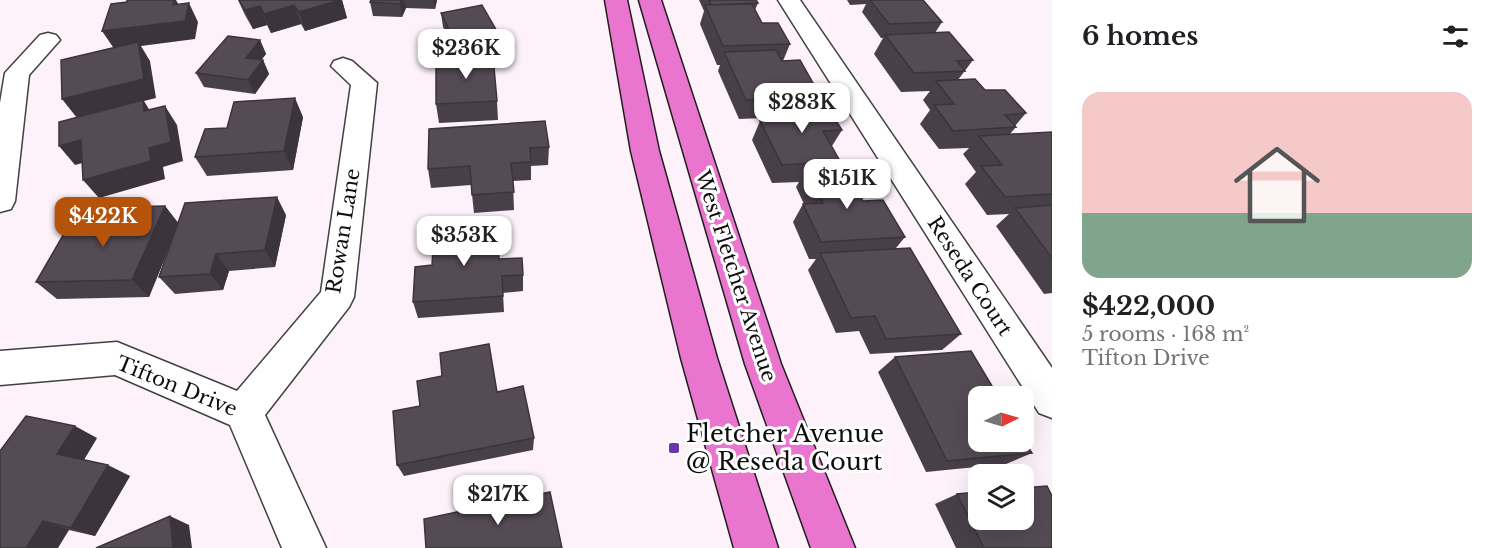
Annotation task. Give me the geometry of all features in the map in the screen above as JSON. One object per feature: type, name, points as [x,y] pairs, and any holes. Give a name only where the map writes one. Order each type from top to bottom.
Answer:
[{"type":"main road","points":[[616,0],[645,151],[699,358],[756,548]]},
{"type":"main road","name":"West Fletcher Avenue","points":[[650,0],[763,364],[833,548]]},
{"type":"street","name":"Reseda Court","points":[[789,0],[1052,400]]},
{"type":"street","points":[[0,201],[17,73],[48,40]]},
{"type":"street","name":"Rowan Lane","points":[[244,412],[338,297],[364,83],[343,66]]},
{"type":"street","name":"Tifton Drive","points":[[0,368],[117,358],[244,412],[304,548]]},
{"type":"building","points":[[127,0],[174,0],[173,5],[189,3],[185,21],[102,31],[111,4],[127,2]]},
{"type":"building","points":[[239,0],[340,0],[299,12],[294,5],[264,14],[260,6],[245,10]]},
{"type":"building","points":[[371,0],[401,0],[400,4],[370,2]]},
{"type":"building","points":[[709,0],[756,0],[758,3],[711,5]]},
{"type":"building","points":[[870,0],[923,0],[942,22],[889,24]]},
{"type":"building","points":[[752,4],[762,23],[778,23],[790,44],[723,46],[705,5]]},
{"type":"building","points":[[482,5],[502,40],[459,49],[441,13]]},
{"type":"building","points":[[949,32],[973,60],[957,61],[965,71],[914,73],[885,35]]},
{"type":"building","points":[[228,36],[260,40],[246,58],[263,60],[248,80],[196,73]]},
{"type":"building","points":[[138,42],[144,79],[62,99],[61,60]]},
{"type":"building","points":[[776,50],[782,61],[800,60],[821,97],[746,100],[724,52]]},
{"type":"building","points":[[493,56],[497,101],[436,104],[436,59]]},
{"type":"building","points":[[975,79],[985,90],[1005,90],[1026,113],[1005,115],[1016,127],[953,131],[934,105],[954,104],[936,81]]},
{"type":"building","points":[[295,98],[284,151],[195,157],[205,129],[227,128],[234,102]]},
{"type":"building","points":[[143,100],[144,111],[165,106],[171,142],[149,148],[151,161],[83,180],[81,140],[59,146],[59,122]]},
{"type":"building","points":[[825,103],[842,130],[823,131],[840,161],[782,165],[760,121],[779,120],[771,106]]},
{"type":"building","points":[[545,121],[549,147],[530,148],[531,162],[511,163],[514,192],[472,195],[470,166],[428,169],[429,129]]},
{"type":"building","points":[[1052,132],[1052,194],[1005,197],[981,166],[1002,165],[979,136]]},
{"type":"building","points":[[844,167],[863,201],[883,200],[905,237],[821,242],[803,204],[823,203],[806,168]]},
{"type":"building","points":[[277,197],[265,250],[216,254],[210,274],[159,277],[185,203]]},
{"type":"building","points":[[1052,205],[1052,258],[1015,208]]},
{"type":"building","points":[[165,206],[132,280],[36,282],[69,225],[113,224],[122,207]]},
{"type":"building","points":[[497,227],[499,259],[522,258],[523,275],[502,276],[503,296],[413,302],[415,267],[432,265],[434,230]]},
{"type":"building","points":[[910,248],[961,334],[886,339],[875,316],[851,318],[820,253]]},
{"type":"building","points":[[489,344],[497,392],[523,386],[534,438],[397,465],[393,411],[420,406],[417,381],[442,376],[440,353]]},
{"type":"building","points":[[971,351],[992,386],[968,386],[968,452],[1032,453],[947,461],[895,357]]},
{"type":"building","points":[[26,416],[75,426],[57,454],[108,465],[71,528],[43,521],[26,548],[0,548],[0,451]]},
{"type":"building","points":[[1047,486],[1052,496],[1052,548],[984,548],[975,530],[1034,530],[1034,487]]},
{"type":"building","points":[[550,492],[562,548],[426,548],[424,519]]},
{"type":"building","points":[[968,493],[968,516],[957,494]]},
{"type":"building","points":[[170,516],[173,548],[96,548]]},
{"type":"place","name":"Fletcher Avenue @ Reseda Court","points":[[674,448]]}]
